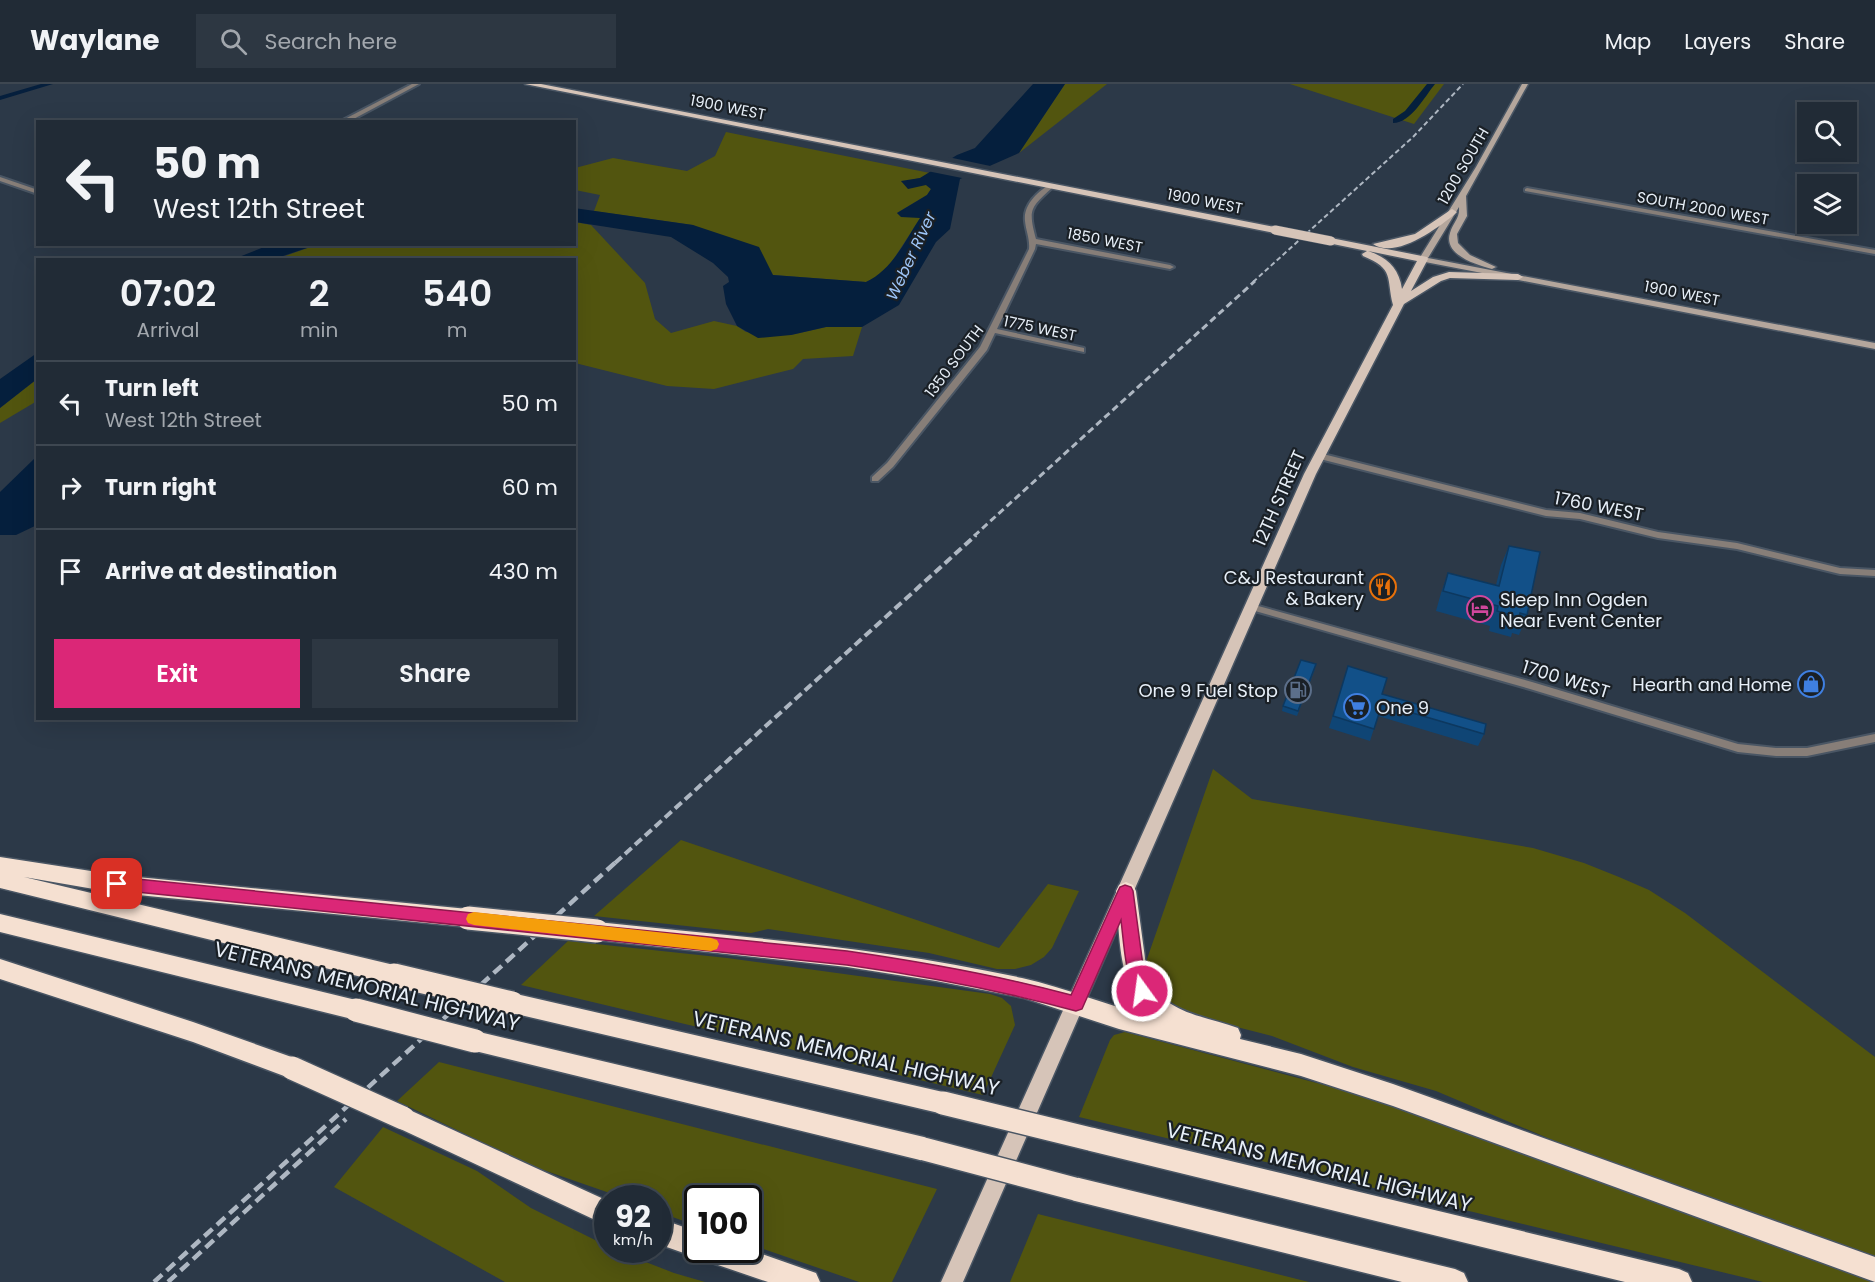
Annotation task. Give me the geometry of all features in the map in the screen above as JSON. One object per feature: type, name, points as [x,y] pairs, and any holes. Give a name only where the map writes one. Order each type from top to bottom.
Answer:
[{"type":"highway","points":[[0,864],[117,884],[847,958],[936,971],[1024,988],[1119,1019],[1301,1065],[1393,1095],[1875,1270]]},
{"type":"highway","name":"VETERANS MEMORIAL HIGHWAY","points":[[0,880],[512,1003],[943,1103],[1679,1282]]},
{"type":"highway","points":[[1125,891],[1136,973],[1142,991],[1155,1006],[1170,1017],[1249,1040],[1301,1065]]},
{"type":"highway","name":"VETERANS MEMORIAL HIGHWAY","points":[[0,923],[924,1149],[1075,1189],[1455,1282]]},
{"type":"highway","points":[[0,969],[193,1032],[292,1068],[594,1207]]},
{"type":"highway","points":[[749,1263],[801,1281]]},
{"type":"main road","name":"1900 WEST","points":[[529,84],[1423,260],[1875,346]]},
{"type":"main road","name":"1200 SOUTH","points":[[1423,260],[1462,196],[1524,84]]},
{"type":"main road","points":[[1462,196],[1463,216],[1452,235],[1457,250],[1518,277]]},
{"type":"main road","points":[[1351,245],[1408,242],[1424,234],[1452,212]]},
{"type":"main road","points":[[1331,241],[1373,256],[1389,266],[1396,274],[1397,304]]},
{"type":"main road","name":"12TH STREET","points":[[952,1282],[1319,456],[1397,304],[1423,260]]},
{"type":"main road","points":[[1397,304],[1437,279],[1449,276],[1518,277]]},
{"type":"street","points":[[346,120],[416,84]]},
{"type":"street","points":[[0,179],[36,191]]},
{"type":"street","points":[[1034,242],[1026,218],[1028,209],[1051,186]]},
{"type":"street","name":"SOUTH 2000 WEST","points":[[1527,190],[1875,252]]},
{"type":"street","name":"1850 WEST","points":[[1034,242],[1170,267]]},
{"type":"street","name":"1350 SOUTH","points":[[875,479],[890,465],[978,355],[993,332],[1034,242]]},
{"type":"street","name":"1775 WEST","points":[[993,332],[1081,350]]},
{"type":"street","name":"1760 WEST","points":[[1319,456],[1546,513],[1580,516],[1658,535],[1737,546],[1840,571],[1875,573]]},
{"type":"street","name":"1700 WEST","points":[[1251,607],[1552,691],[1738,748],[1807,752],[1875,738]]},
{"type":"shaded area","points":[[1065,84],[1107,84],[1019,153]]},
{"type":"shaded area","points":[[1290,84],[1444,84],[1414,124]]},
{"type":"shaded area","points":[[726,132],[930,173],[920,178],[901,182],[926,185],[931,189],[927,195],[897,213],[902,217],[921,217],[893,260],[879,276],[866,282],[773,275],[693,225],[594,211],[600,195],[576,190],[576,168],[613,158],[687,171],[715,156]]},
{"type":"shaded area","points":[[576,222],[591,225],[645,283],[655,319],[671,333],[714,321],[737,326],[746,332],[791,335],[826,327],[862,327],[853,356],[803,359],[793,369],[714,389],[667,386],[576,363],[576,258],[280,258],[313,246],[576,246]]},
{"type":"shaded area","points":[[36,380],[36,402],[0,423],[0,408]]},
{"type":"shaded area","points":[[1213,769],[1252,799],[1533,848],[1584,863],[1649,890],[1685,913],[1875,1057],[1875,1256],[1595,1158],[1436,1091],[1353,1067],[1272,1036],[1198,1017],[1167,1003],[1153,989],[1147,975],[1147,959]]},
{"type":"shaded area","points":[[681,840],[999,948],[1048,884],[1079,891],[1052,948],[1044,957],[1031,965],[1015,969],[997,969],[929,953],[768,929],[751,933],[594,916]]},
{"type":"shaded area","points":[[568,941],[727,958],[990,994],[1002,998],[1011,1006],[1015,1025],[983,1095],[521,985]]},
{"type":"shaded area","points":[[1125,1032],[1373,1098],[1875,1282],[1763,1282],[1079,1117],[1110,1040],[1114,1035]]},
{"type":"shaded area","points":[[439,1062],[937,1189],[892,1282],[859,1282],[762,1248],[762,1185],[684,1185],[684,1221],[672,1217],[672,1185],[594,1185],[594,1188],[529,1165],[397,1101]]},
{"type":"shaded area","points":[[383,1127],[477,1171],[531,1208],[594,1240],[594,1263],[648,1263],[705,1282],[505,1282],[334,1187]]},
{"type":"shaded area","points":[[1038,1214],[1309,1282],[1010,1282]]},
{"type":"water","name":"Weber River","points":[[1033,84],[1065,84],[1019,153],[960,179],[950,229],[936,242],[899,305],[862,327],[826,327],[791,335],[758,338],[737,326],[726,304],[723,286],[729,282],[728,277],[713,263],[671,237],[576,222],[576,208],[693,225],[759,247],[773,275],[866,282],[891,263],[920,218],[901,217],[897,213],[927,195],[931,189],[926,185],[908,189],[901,181],[920,178],[957,155],[975,148]]},
{"type":"water","points":[[266,246],[313,246],[277,258],[236,258]]},
{"type":"water","points":[[36,354],[36,380],[0,408],[0,379]]},
{"type":"water","points":[[36,457],[36,525],[16,535],[0,535],[0,492]]},
{"type":"pier","points":[[948,157],[995,167],[967,179],[927,171]]},
{"type":"building","points":[[1509,546],[1540,552],[1527,615],[1520,613],[1519,617],[1497,611],[1498,606],[1443,591],[1448,573],[1499,586]]},
{"type":"building","name":"One 9 Fuel Stop","points":[[1301,660],[1316,664],[1298,711],[1283,706]]},
{"type":"building","points":[[1348,666],[1387,678],[1382,694],[1486,724],[1484,734],[1382,704],[1374,729],[1333,716]]},
{"type":"waterway","points":[[0,98],[49,84]]},
{"type":"waterway","points":[[1396,121],[1408,113],[1431,84]]},
{"type":"railway","points":[[1253,282],[1413,137],[1463,84]]},
{"type":"railway","points":[[974,536],[1255,281]]},
{"type":"railway","points":[[615,863],[976,535]]},
{"type":"railway","points":[[154,1282],[617,861]]},
{"type":"railway","points":[[168,1282],[346,1119]]},
{"type":"slow traffic","points":[[474,919],[711,944]]},
{"type":"place","name":"C&J Restaurant & Bakery","points":[[1383,587]]},
{"type":"place","name":"Sleep Inn Ogden Near Event Center","points":[[1480,609]]},
{"type":"place","name":"Hearth and Home","points":[[1811,684]]},
{"type":"place","name":"One 9 Fuel Stop","points":[[1298,690]]},
{"type":"place","name":"One 9","points":[[1357,707]]},
{"type":"route","points":[[117,884],[847,958],[936,971],[1024,988],[1076,1004],[1125,891],[1136,973],[1142,991]]}]
